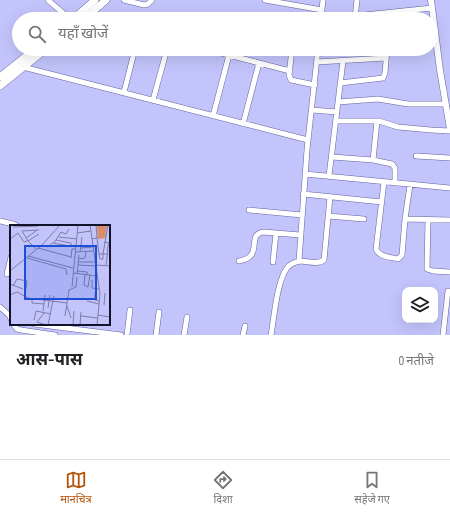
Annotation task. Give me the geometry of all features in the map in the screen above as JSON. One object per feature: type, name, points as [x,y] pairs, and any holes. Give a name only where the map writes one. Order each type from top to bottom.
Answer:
[{"type":"main road","points":[[84,12],[95,0]]},
{"type":"main road","points":[[87,12],[106,0]]},
{"type":"main road","points":[[0,77],[26,56]]},
{"type":"main road","points":[[0,86],[37,56]]},
{"type":"street","points":[[48,0],[68,12]]},
{"type":"street","points":[[124,0],[144,5],[150,3],[152,0]]},
{"type":"street","points":[[265,0],[293,2],[322,10],[323,0]]},
{"type":"street","points":[[356,12],[357,0]]},
{"type":"street","points":[[431,0],[432,12]]},
{"type":"street","points":[[398,12],[432,8]]},
{"type":"street","points":[[336,121],[377,121],[398,127],[450,127],[446,104],[447,93],[438,54]]},
{"type":"street","points":[[124,92],[133,56]]},
{"type":"street","points":[[153,100],[165,56]]},
{"type":"street","points":[[213,116],[229,56]]},
{"type":"street","points":[[233,56],[290,71]]},
{"type":"street","points":[[291,56],[291,80],[314,85]]},
{"type":"street","points":[[299,261],[303,194],[317,56]]},
{"type":"street","points":[[317,62],[386,58],[385,73],[383,78],[340,83]]},
{"type":"street","points":[[329,176],[343,61]]},
{"type":"street","points":[[243,124],[259,63]]},
{"type":"street","points":[[23,67],[308,140]]},
{"type":"street","points":[[338,102],[378,99],[408,104],[446,104]]},
{"type":"street","points":[[312,110],[337,112]]},
{"type":"street","points":[[374,160],[377,121]]},
{"type":"street","points":[[416,156],[450,158]]},
{"type":"street","points":[[332,157],[374,160],[390,163],[394,165],[395,183]]},
{"type":"street","points":[[305,174],[450,188]]},
{"type":"street","points":[[384,182],[376,249],[378,253],[398,259],[402,257],[405,219],[410,185]]},
{"type":"street","points":[[303,194],[382,202]]},
{"type":"street","points":[[271,335],[283,274],[290,264],[299,261],[320,262],[324,260],[330,197]]},
{"type":"street","points":[[249,210],[302,215]]},
{"type":"street","points":[[328,216],[364,219]]},
{"type":"street","points":[[405,219],[450,220]]},
{"type":"street","points":[[428,220],[427,269],[433,271],[450,272]]},
{"type":"street","points":[[0,221],[16,225]]},
{"type":"street","points":[[239,261],[246,260],[250,257],[255,236],[258,233],[264,232],[300,235]]},
{"type":"street","points":[[273,262],[276,233]]},
{"type":"street","points":[[8,274],[10,263]]},
{"type":"street","points":[[443,335],[448,291]]},
{"type":"street","points":[[0,307],[9,315]]},
{"type":"street","points":[[127,335],[130,310]]},
{"type":"street","points":[[156,335],[159,312]]},
{"type":"street","points":[[184,335],[187,317]]},
{"type":"street","points":[[14,325],[21,330],[55,335]]},
{"type":"street","points":[[42,325],[121,335]]},
{"type":"street","points":[[244,335],[245,326]]},
{"type":"street","points":[[72,335],[73,329]]}]
